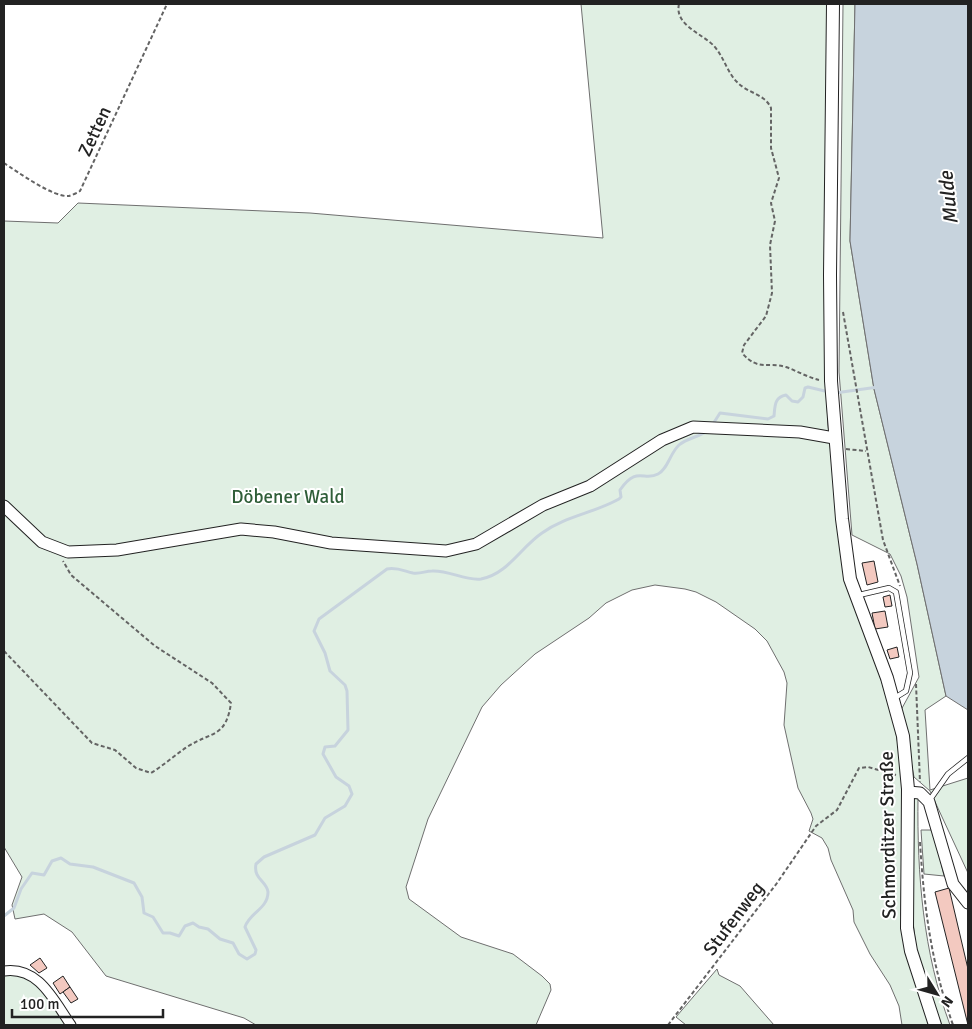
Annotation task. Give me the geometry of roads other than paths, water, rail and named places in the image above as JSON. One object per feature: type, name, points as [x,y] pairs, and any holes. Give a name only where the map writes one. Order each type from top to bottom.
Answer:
[{"type":"main road","name":"Schmorditzer Straße","points":[[833,4],[830,275],[826,381],[832,401],[847,564],[855,597],[880,658],[903,736],[908,786],[907,928],[911,952],[935,1025]]},
{"type":"street","points":[[4,506],[42,542],[64,551],[94,553],[141,547],[241,529],[344,544],[434,551],[461,549],[476,544],[543,506],[590,486],[679,432],[693,427],[800,432],[835,444]]},
{"type":"street","points":[[908,786],[920,792],[929,802],[953,884],[968,903]]},
{"type":"street","points":[[4,971],[26,972],[36,979],[45,987],[71,1025]]},
{"type":"lane","points":[[855,597],[889,588],[896,592],[910,673],[906,691],[893,700]]},
{"type":"lane","points":[[929,802],[948,774],[968,758]]},
{"type":"water","name":"Mulde","points":[[855,4],[968,4],[968,710],[946,696],[917,564],[874,389],[850,241]]},
{"type":"waterway","points":[[713,424],[720,413],[768,419],[774,416],[776,403],[779,398],[786,395],[792,401],[798,402],[803,397],[805,388],[808,387],[829,392]]},
{"type":"waterway","points":[[835,393],[878,387]]},
{"type":"waterway","points":[[4,916],[14,908],[21,889],[32,873],[44,875],[52,861],[61,858],[70,864],[93,867],[134,883],[142,897],[144,913],[153,917],[163,933],[179,936],[185,926],[193,923],[208,929],[220,939],[233,943],[239,954],[247,959],[255,954],[256,950],[245,927],[250,918],[265,903],[268,892],[256,873],[256,864],[264,857],[315,835],[325,818],[345,806],[352,794],[349,786],[336,777],[323,754],[325,747],[335,746],[348,730],[347,691],[345,685],[330,671],[325,653],[314,631],[319,619],[387,569],[397,569],[413,573],[438,571],[475,579],[491,576],[507,566],[534,539],[551,527],[619,499],[621,497],[620,490],[631,478],[636,476],[653,476],[661,472],[679,445],[707,431]]},
{"type":"park label","name":"Döbener Wald","points":[[288,496]]}]
